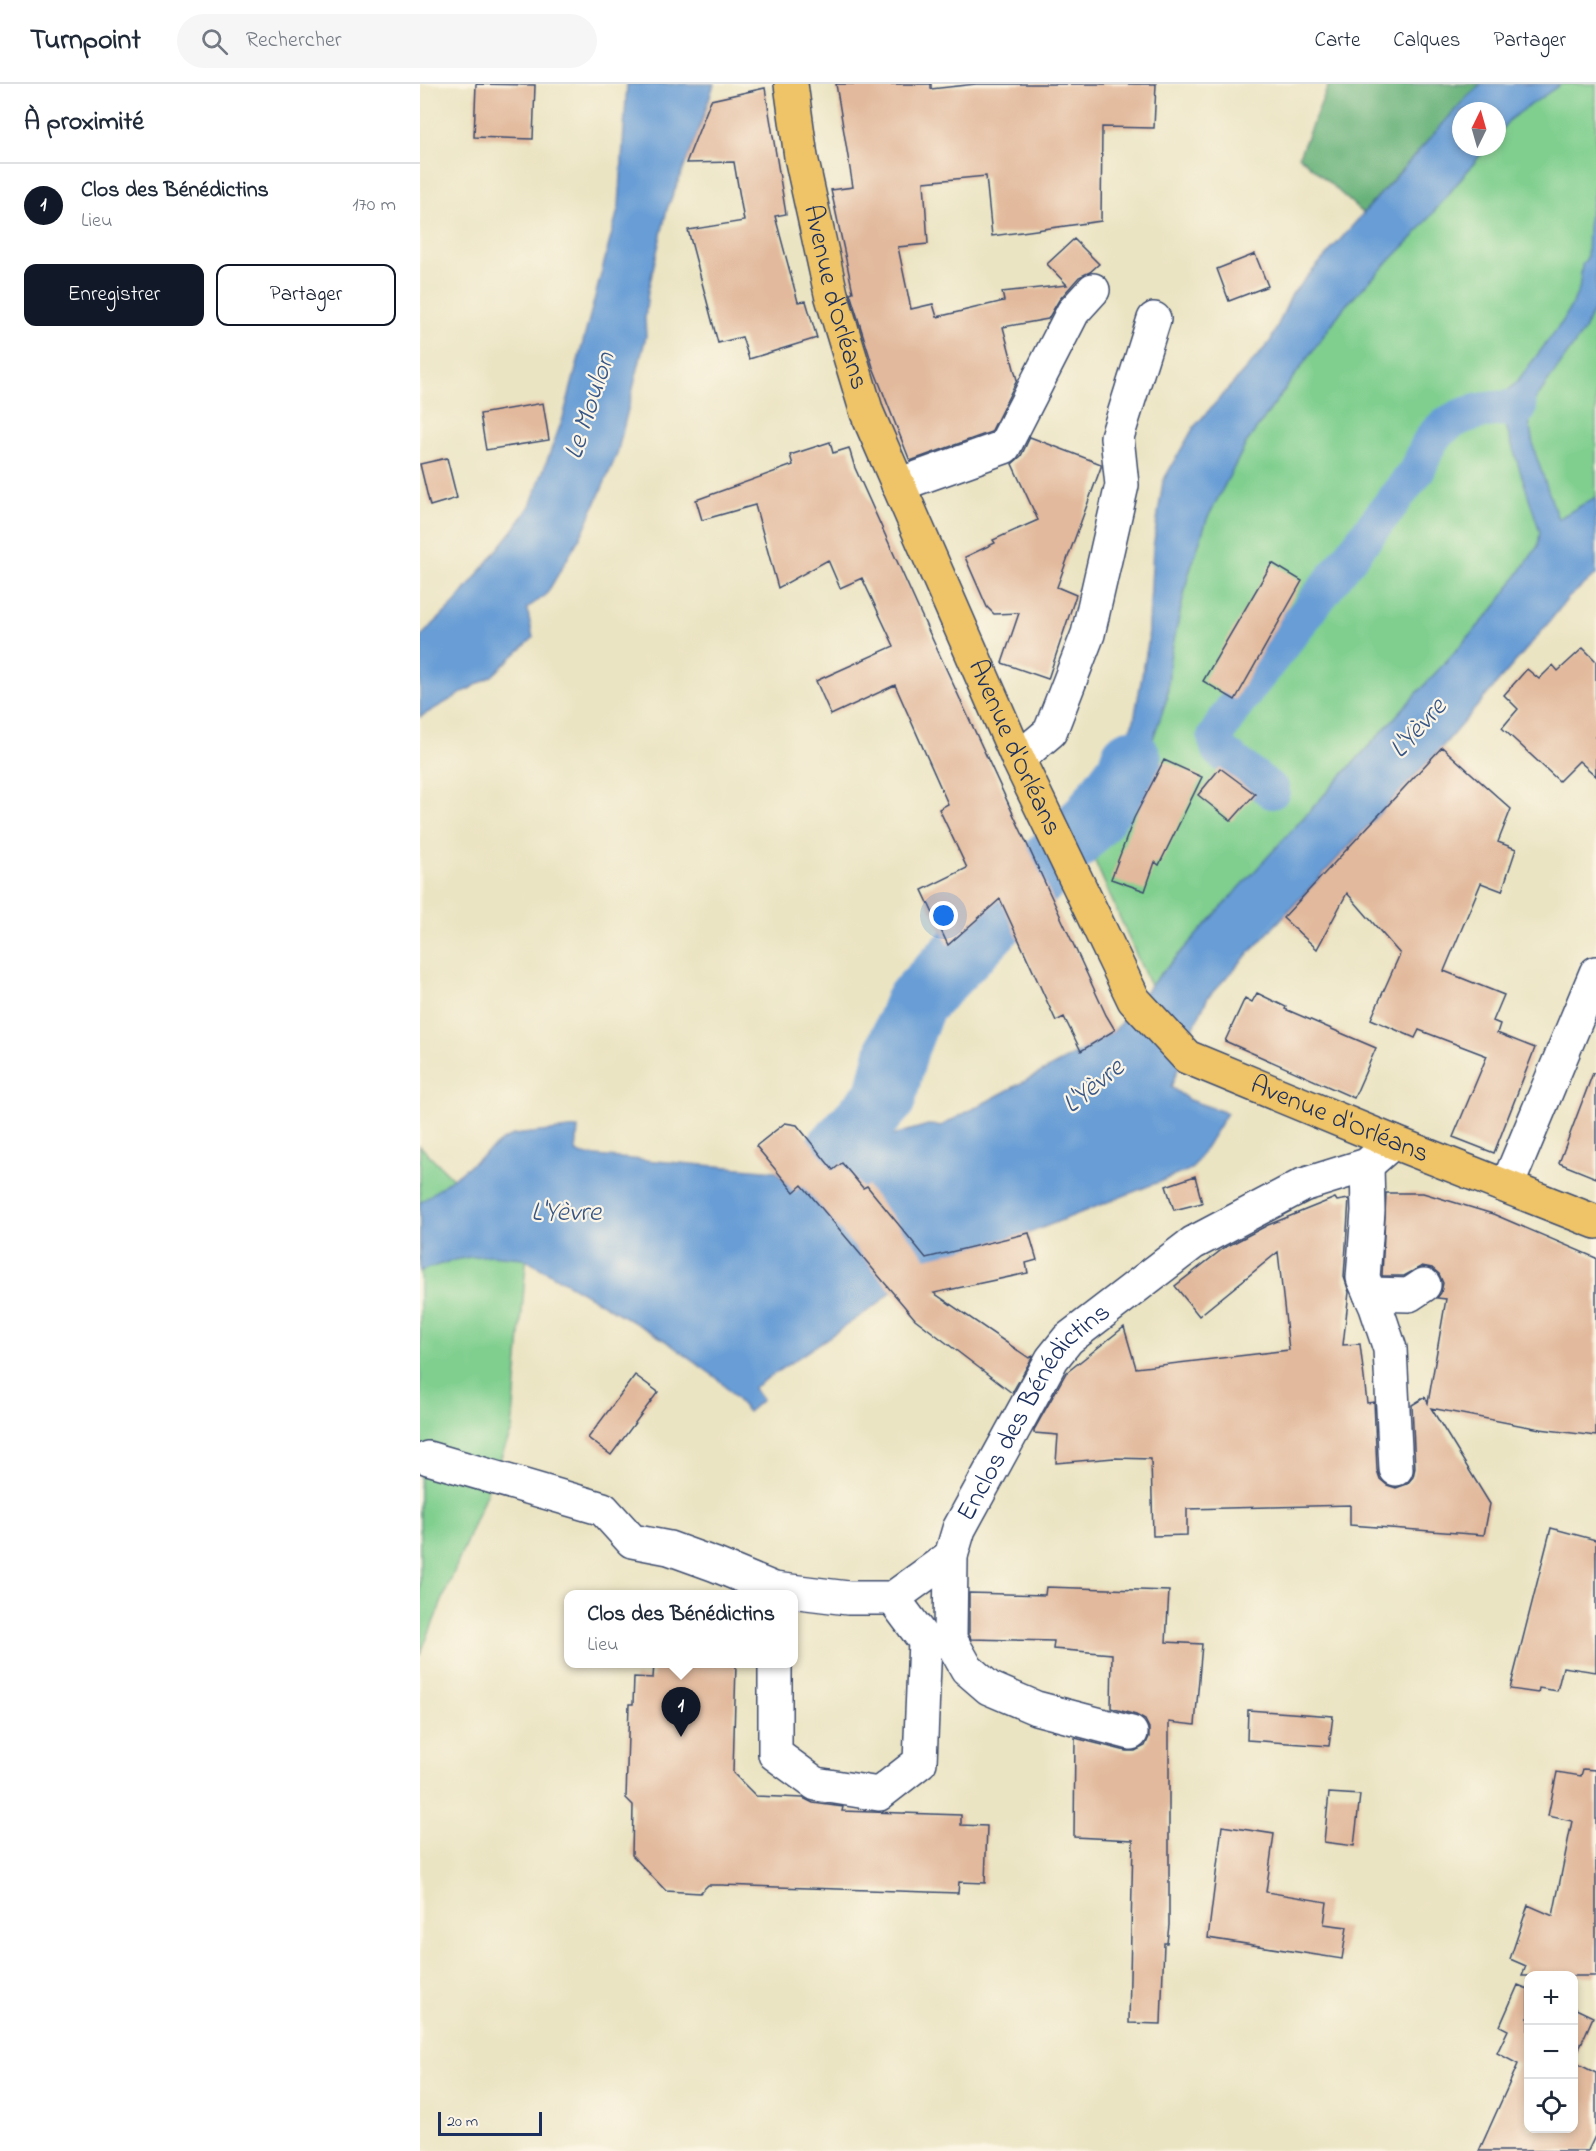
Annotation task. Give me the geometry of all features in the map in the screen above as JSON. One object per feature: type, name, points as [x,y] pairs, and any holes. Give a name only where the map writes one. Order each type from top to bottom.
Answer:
[{"type":"main road","name":"Avenue d'Orléans","points":[[791,84],[801,157],[831,294],[867,413],[1018,759],[1134,1000],[1187,1057],[1596,1222]]},
{"type":"street","points":[[898,485],[1004,447],[1073,312],[1093,290]]},
{"type":"street","points":[[1018,759],[1050,732],[1088,634],[1122,485],[1118,437],[1154,319]]},
{"type":"street","points":[[1507,1186],[1596,973]]},
{"type":"street","name":"Enclos des Bénédictins","points":[[1131,1733],[1036,1708],[989,1688],[967,1669],[950,1639],[951,1556],[959,1529],[1052,1359],[1068,1339],[1193,1243],[1303,1185],[1366,1165],[1393,1142]]},
{"type":"street","points":[[1366,1165],[1368,1211],[1363,1278],[1390,1349],[1396,1469]]},
{"type":"street","points":[[1370,1294],[1409,1295],[1424,1284]]},
{"type":"street","points":[[428,1458],[603,1509],[632,1541],[678,1552],[716,1565],[770,1590]]},
{"type":"street","points":[[798,1594],[848,1598],[893,1598],[951,1556]]},
{"type":"street","points":[[775,1668],[775,1755],[816,1784],[879,1794],[920,1762],[925,1641],[893,1598]]},
{"type":"green space","points":[[1329,84],[1481,84],[1462,102],[1452,102],[1452,113],[1363,213],[1299,156]]},
{"type":"green space","points":[[1561,84],[1596,84],[1596,497],[1558,519],[1493,610],[1150,986],[1093,857],[1139,772],[1167,698],[1170,658],[1188,576],[1207,519],[1247,442],[1344,307],[1414,236],[1480,156],[1506,156],[1506,124]]},
{"type":"green space","points":[[420,1146],[527,1251],[512,1430],[420,1655]]},
{"type":"water","name":"Le Moulon","points":[[627,84],[714,84],[696,138],[667,209],[648,291],[646,336],[617,454],[583,532],[546,595],[527,608],[533,638],[492,676],[420,717],[420,637],[455,603],[530,506],[563,418],[619,206]]},
{"type":"water","points":[[1481,84],[1561,84],[1506,124],[1506,102],[1462,102]]},
{"type":"water","points":[[1452,114],[1452,156],[1480,156],[1414,236],[1344,307],[1247,442],[1207,519],[1188,576],[1170,658],[1167,698],[1139,772],[1093,857],[1077,812],[1104,783],[1134,720],[1148,643],[1153,548],[1163,481],[1194,427],[1270,342],[1292,294]]},
{"type":"water","name":"L'Yèvre","points":[[1596,180],[1596,304],[1583,332],[1533,403],[1528,414],[1534,450],[1558,519],[1596,497],[1596,575],[1568,598],[1442,747],[1208,997],[1171,1087],[1189,1100],[1227,1113],[1192,1169],[1029,1233],[927,1259],[878,1304],[753,1388],[762,1400],[748,1412],[718,1379],[663,1339],[523,1258],[491,1255],[470,1257],[420,1271],[420,1203],[513,1135],[578,1128],[576,1152],[583,1155],[776,1171],[794,1192],[827,1163],[835,1152],[928,1125],[941,1126],[1081,1051],[1115,1030],[1150,986],[1493,610],[1538,546],[1540,532],[1502,414],[1501,397],[1516,383],[1563,321],[1579,290],[1582,265],[1587,258],[1588,226]]},
{"type":"building","points":[[476,84],[535,85],[533,139],[474,137]]},
{"type":"building","points":[[836,84],[931,84],[931,89],[976,84],[1156,84],[1154,128],[1102,127],[1101,221],[992,236],[986,176],[924,182],[928,244],[898,247],[911,309],[933,304],[937,317],[1004,301],[1002,292],[1067,285],[1047,264],[1074,239],[1099,264],[1090,272],[1079,277],[1059,300],[1048,319],[1003,327],[1017,380],[991,432],[910,461],[873,367],[850,293],[853,292],[831,190],[853,187]]},
{"type":"building","points":[[765,88],[786,214],[775,216],[798,302],[806,301],[817,338],[749,359],[742,337],[718,343],[688,230],[744,221],[734,162],[686,163],[711,100]]},
{"type":"building","points":[[1255,254],[1268,286],[1229,301],[1217,269]]},
{"type":"building","points":[[543,403],[549,440],[486,450],[480,414]]},
{"type":"building","points":[[1030,437],[1101,464],[1057,587],[1076,595],[1048,679],[1002,663],[1019,613],[994,614],[987,607],[965,557],[995,543],[993,540],[1038,520],[1012,464],[1021,456]]},
{"type":"building","points":[[830,442],[833,453],[849,448],[855,468],[924,621],[1106,1015],[1115,1030],[1081,1051],[1064,1017],[1056,1021],[1000,899],[948,945],[922,890],[967,868],[939,809],[948,804],[895,685],[831,715],[816,681],[894,646],[862,578],[840,588],[828,560],[778,588],[755,505],[702,520],[696,500],[793,465],[790,455]]},
{"type":"building","points":[[447,458],[457,498],[430,506],[420,464]]},
{"type":"building","points":[[1272,563],[1302,581],[1235,700],[1203,681]]},
{"type":"building","points":[[1583,648],[1596,661],[1596,776],[1579,761],[1559,781],[1502,728],[1518,709],[1504,695],[1527,669],[1539,679],[1553,665],[1558,671]]},
{"type":"building","points":[[1442,747],[1511,809],[1498,842],[1516,849],[1502,891],[1481,883],[1444,971],[1504,995],[1493,1021],[1500,1024],[1497,1033],[1535,1048],[1494,1153],[1453,1137],[1487,1056],[1419,1030],[1415,1038],[1371,1019],[1400,954],[1347,893],[1317,949],[1283,918]]},
{"type":"building","points":[[1164,760],[1202,777],[1159,865],[1155,862],[1145,891],[1111,879],[1134,818]]},
{"type":"building","points":[[1220,768],[1255,794],[1231,821],[1198,795]]},
{"type":"building","points":[[1257,993],[1286,1007],[1285,1009],[1376,1048],[1354,1098],[1225,1041],[1245,998],[1252,1002]]},
{"type":"building","points":[[1593,1073],[1596,1073],[1596,1178],[1559,1163]]},
{"type":"building","points":[[785,1123],[797,1125],[833,1170],[842,1163],[863,1188],[867,1186],[926,1258],[1029,1233],[1037,1260],[1026,1263],[1028,1273],[934,1293],[1029,1358],[1033,1356],[1012,1393],[915,1319],[802,1185],[794,1192],[756,1146]]},
{"type":"building","points":[[1195,1176],[1202,1203],[1174,1210],[1166,1186]]},
{"type":"building","points":[[1386,1193],[1423,1193],[1493,1214],[1596,1258],[1596,1436],[1540,1429],[1431,1408],[1490,1504],[1484,1535],[1350,1525],[1350,1505],[1187,1509],[1187,1535],[1153,1536],[1151,1459],[1114,1458],[1056,1463],[1058,1435],[1034,1433],[1034,1430],[1066,1373],[1124,1327],[1136,1368],[1289,1350],[1278,1252],[1199,1316],[1175,1286],[1224,1248],[1268,1225],[1335,1198],[1337,1201],[1349,1199],[1344,1277],[1349,1292],[1343,1345],[1360,1344],[1367,1403],[1374,1402],[1377,1470],[1380,1479],[1396,1488],[1407,1484],[1413,1477],[1415,1468],[1412,1405],[1425,1397],[1428,1403],[1446,1299],[1437,1298],[1441,1293],[1443,1283],[1439,1274],[1432,1268],[1422,1266],[1404,1276],[1382,1276]]},
{"type":"building","points":[[635,1375],[658,1392],[611,1455],[588,1438]]},
{"type":"building","points":[[1551,1528],[1596,1540],[1596,1672],[1563,1667],[1557,1691],[1539,1688],[1538,1693],[1510,1689]]},
{"type":"building","points":[[1046,1587],[1169,1591],[1166,1642],[1202,1644],[1195,1725],[1169,1722],[1169,1925],[1167,1943],[1164,1943],[1161,2024],[1129,2023],[1133,1840],[1074,1837],[1075,1738],[1126,1751],[1135,1751],[1145,1746],[1149,1737],[1149,1728],[1145,1720],[1136,1715],[1111,1708],[1112,1654],[1053,1649],[1054,1641],[971,1639],[969,1634],[969,1593],[1045,1595]]},
{"type":"building","points":[[654,1668],[736,1668],[733,1773],[756,1796],[803,1798],[813,1803],[843,1807],[842,1811],[961,1815],[961,1825],[987,1826],[985,1883],[959,1882],[958,1893],[721,1885],[708,1885],[700,1893],[666,1891],[632,1855],[633,1805],[626,1798],[629,1704],[633,1704],[634,1677],[653,1678]]},
{"type":"building","points":[[1248,1710],[1333,1716],[1329,1746],[1247,1740]]},
{"type":"building","points":[[1583,1769],[1596,1770],[1596,1976],[1578,1976],[1578,1971],[1524,1971],[1526,1966],[1510,1959],[1528,1905],[1553,1916],[1572,1821],[1548,1816],[1557,1772],[1581,1776]]},
{"type":"building","points":[[1329,1793],[1360,1795],[1354,1846],[1324,1842]]},
{"type":"building","points":[[1222,1826],[1274,1834],[1266,1892],[1327,1902],[1324,1924],[1347,1927],[1342,1959],[1208,1938]]},
{"type":"building","points":[[1518,1985],[1524,1987],[1524,2133],[1578,2133],[1578,2064],[1596,2073],[1596,2134],[1588,2151],[1479,2151],[1518,2064],[1497,2053],[1508,2030],[1500,2026]]},
{"type":"building","points":[[1578,2010],[1593,2017],[1578,2051]]},
{"type":"waterway","points":[[1272,791],[1219,750],[1215,737],[1235,705],[1418,469],[1432,438],[1453,421],[1474,412],[1519,408]]},
{"type":"waterway","points":[[803,1232],[835,1152],[885,1098],[898,1047],[915,1003],[1091,820],[1127,772],[1131,760]]},
{"type":"place","name":"Clos des Bénédictins","points":[[681,1737]]}]
